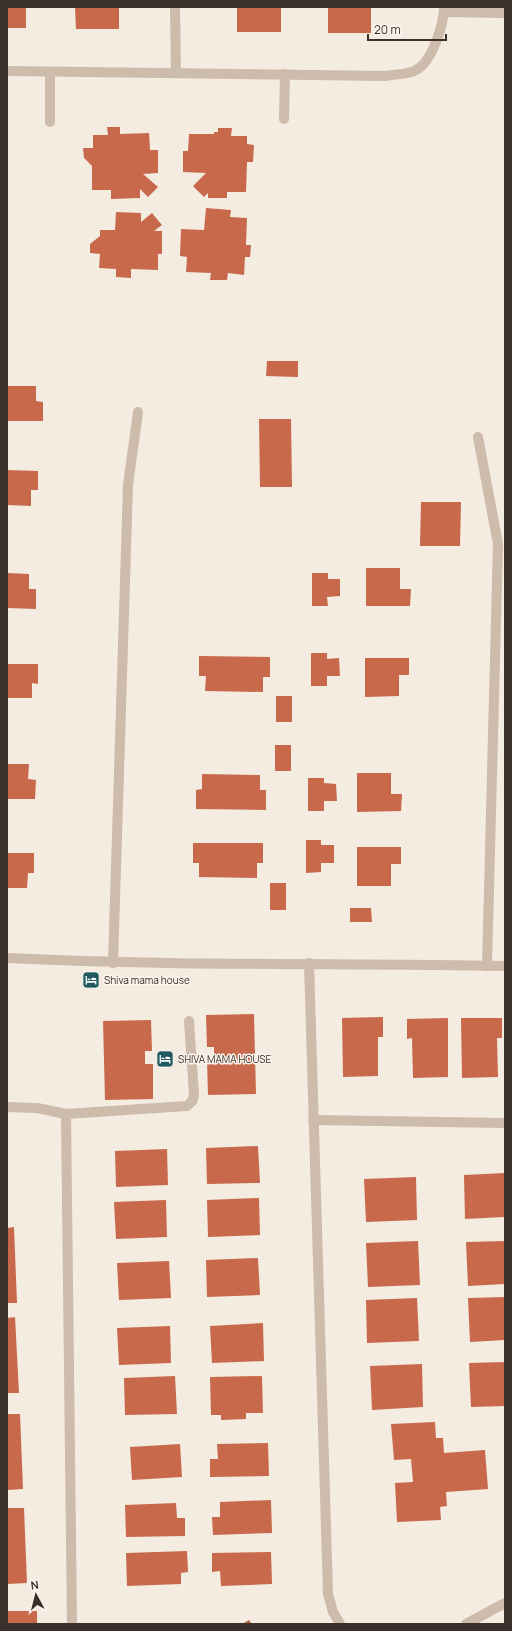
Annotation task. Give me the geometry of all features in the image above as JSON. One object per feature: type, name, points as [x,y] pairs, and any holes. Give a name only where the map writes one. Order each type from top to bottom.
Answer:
[{"type":"street","points":[[175,7],[176,73]]},
{"type":"street","points":[[7,71],[386,76],[416,71],[429,57],[438,35],[444,10],[505,13]]},
{"type":"street","points":[[50,72],[50,122]]},
{"type":"street","points":[[284,119],[285,74]]},
{"type":"street","points":[[113,963],[128,485],[138,412]]},
{"type":"street","points":[[478,437],[498,544],[487,966]]},
{"type":"street","points":[[7,958],[113,963],[309,963],[505,966]]},
{"type":"street","points":[[309,963],[328,1594],[333,1612],[340,1624]]},
{"type":"street","points":[[7,1107],[37,1108],[66,1114],[187,1106],[193,1100],[194,1094],[188,1021]]},
{"type":"street","points":[[66,1114],[72,1624]]},
{"type":"street","points":[[313,1120],[505,1123]]},
{"type":"street","points":[[466,1624],[505,1603]]},
{"type":"building","points":[[7,7],[26,7],[26,28],[7,28]]},
{"type":"building","points":[[75,7],[119,7],[119,29],[76,29]]},
{"type":"building","points":[[237,7],[281,7],[281,32],[237,32]]},
{"type":"building","points":[[328,7],[371,7],[371,33],[328,33]]},
{"type":"building","points":[[107,127],[120,127],[120,134],[149,133],[150,150],[158,150],[158,173],[143,174],[158,187],[148,197],[140,189],[140,198],[111,199],[111,190],[92,190],[92,166],[84,158],[83,148],[93,148],[93,135],[108,135]]},
{"type":"building","points":[[218,128],[232,128],[231,136],[247,136],[247,144],[254,145],[253,162],[247,162],[246,192],[227,192],[227,198],[208,198],[208,193],[204,197],[193,186],[206,173],[183,172],[183,151],[188,151],[189,134],[214,134],[214,132],[218,132]]},
{"type":"building","points":[[206,208],[231,210],[230,217],[247,218],[246,245],[251,245],[250,257],[245,257],[244,275],[228,273],[227,280],[210,280],[211,273],[186,272],[187,257],[180,256],[181,229],[204,230]]},
{"type":"building","points":[[116,212],[141,213],[141,222],[152,213],[162,225],[154,231],[162,231],[162,254],[158,254],[158,270],[131,269],[131,278],[116,277],[116,269],[99,268],[100,254],[90,253],[90,244],[100,236],[100,230],[115,230]]},
{"type":"building","points":[[267,361],[298,361],[298,377],[266,376]]},
{"type":"building","points":[[7,386],[36,386],[36,401],[43,402],[43,421],[7,421]]},
{"type":"building","points":[[259,419],[291,419],[292,487],[260,487]]},
{"type":"building","points":[[7,470],[38,471],[38,490],[31,490],[31,506],[7,505]]},
{"type":"building","points":[[421,502],[461,502],[460,546],[420,546]]},
{"type":"building","points":[[366,568],[400,568],[400,589],[411,589],[410,606],[366,606]]},
{"type":"building","points":[[7,573],[29,574],[29,589],[36,589],[36,609],[7,608]]},
{"type":"building","points":[[312,573],[328,573],[328,579],[340,579],[340,596],[327,597],[328,606],[312,606]]},
{"type":"building","points":[[311,653],[327,653],[327,659],[339,658],[340,676],[327,676],[327,686],[311,686]]},
{"type":"building","points":[[199,656],[270,657],[270,677],[263,677],[263,692],[205,691],[206,676],[199,676]]},
{"type":"building","points":[[365,658],[409,658],[409,675],[399,675],[399,696],[365,697]]},
{"type":"building","points":[[7,664],[38,664],[38,684],[32,683],[32,698],[7,698]]},
{"type":"building","points":[[276,696],[292,696],[292,722],[276,722]]},
{"type":"building","points":[[275,745],[291,745],[291,771],[275,771]]},
{"type":"building","points":[[7,764],[29,764],[28,779],[36,780],[35,799],[7,799]]},
{"type":"building","points":[[357,773],[391,773],[391,794],[402,794],[401,811],[357,812]]},
{"type":"building","points":[[202,774],[260,775],[260,790],[266,790],[266,810],[196,809],[196,790],[202,789]]},
{"type":"building","points":[[308,778],[324,778],[324,783],[336,784],[337,801],[324,801],[324,811],[308,811]]},
{"type":"building","points":[[306,840],[321,840],[321,845],[334,845],[334,863],[321,863],[321,872],[306,873]]},
{"type":"building","points":[[193,843],[263,843],[263,863],[257,863],[257,878],[199,877],[199,863],[193,863]]},
{"type":"building","points":[[357,847],[401,847],[401,864],[391,864],[391,886],[357,886]]},
{"type":"building","points":[[7,853],[34,853],[34,873],[28,873],[27,888],[7,888]]},
{"type":"building","points":[[270,883],[286,883],[286,910],[270,910]]},
{"type":"building","points":[[350,908],[371,908],[372,922],[350,922]]},
{"type":"building","points":[[254,1014],[256,1094],[208,1095],[207,1060],[214,1060],[214,1047],[207,1047],[206,1015]]},
{"type":"building","points":[[383,1017],[383,1037],[378,1037],[378,1076],[343,1077],[342,1018]]},
{"type":"building","points":[[448,1018],[448,1077],[413,1078],[412,1038],[407,1039],[407,1019]]},
{"type":"building","points":[[461,1018],[502,1018],[502,1038],[497,1038],[498,1077],[462,1078]]},
{"type":"building","points":[[151,1020],[152,1051],[145,1051],[145,1064],[153,1064],[153,1099],[105,1100],[103,1021]]},
{"type":"building","points":[[258,1146],[260,1183],[207,1184],[206,1148]]},
{"type":"building","points":[[167,1149],[168,1185],[116,1187],[115,1151]]},
{"type":"building","points":[[505,1173],[505,1217],[465,1219],[464,1175]]},
{"type":"building","points":[[416,1177],[417,1220],[366,1222],[364,1179]]},
{"type":"building","points":[[259,1198],[260,1235],[208,1237],[207,1200]]},
{"type":"building","points":[[166,1200],[167,1237],[116,1239],[114,1202]]},
{"type":"building","points":[[14,1227],[17,1303],[7,1303],[7,1228]]},
{"type":"building","points":[[418,1241],[420,1285],[368,1287],[366,1243]]},
{"type":"building","points":[[505,1241],[505,1284],[468,1286],[466,1242]]},
{"type":"building","points":[[258,1258],[260,1295],[207,1297],[206,1260]]},
{"type":"building","points":[[169,1261],[171,1298],[119,1300],[117,1263]]},
{"type":"building","points":[[505,1297],[505,1340],[470,1342],[468,1298]]},
{"type":"building","points":[[417,1298],[419,1341],[367,1343],[366,1300]]},
{"type":"building","points":[[15,1317],[19,1393],[7,1393],[7,1318]]},
{"type":"building","points":[[263,1323],[264,1361],[212,1363],[210,1326]]},
{"type":"building","points":[[170,1326],[171,1363],[119,1365],[117,1328]]},
{"type":"building","points":[[505,1362],[505,1406],[471,1407],[469,1363]]},
{"type":"building","points":[[422,1364],[423,1407],[372,1410],[370,1366]]},
{"type":"building","points":[[175,1376],[177,1414],[125,1415],[124,1378]]},
{"type":"building","points":[[262,1376],[263,1413],[246,1413],[246,1419],[221,1420],[221,1415],[211,1415],[210,1377]]},
{"type":"building","points":[[7,1414],[20,1414],[23,1489],[7,1490]]},
{"type":"building","points":[[435,1422],[436,1438],[443,1438],[444,1453],[485,1450],[488,1489],[446,1492],[447,1506],[440,1507],[441,1520],[397,1522],[395,1483],[413,1482],[411,1459],[394,1460],[391,1424]]},
{"type":"building","points":[[268,1443],[269,1476],[210,1477],[210,1459],[218,1459],[217,1444]]},
{"type":"building","points":[[180,1444],[182,1477],[132,1480],[130,1447]]},
{"type":"building","points":[[271,1500],[272,1533],[213,1535],[212,1517],[220,1517],[220,1502]]},
{"type":"building","points":[[176,1503],[177,1518],[185,1518],[185,1536],[126,1537],[125,1505]]},
{"type":"building","points":[[7,1508],[24,1508],[27,1583],[7,1584]]},
{"type":"building","points":[[187,1551],[188,1572],[181,1573],[181,1584],[127,1586],[126,1553]]},
{"type":"building","points":[[271,1552],[272,1584],[221,1586],[220,1571],[212,1572],[212,1553]]},
{"type":"building","points":[[7,1611],[37,1611],[37,1624],[7,1624]]},
{"type":"building","points":[[249,1620],[252,1624],[242,1624]]},
{"type":"place","name":"Shiva mama house","points":[[91,980]]},
{"type":"place","name":"SHIVA MAMA HOUSE","points":[[165,1059]]}]
